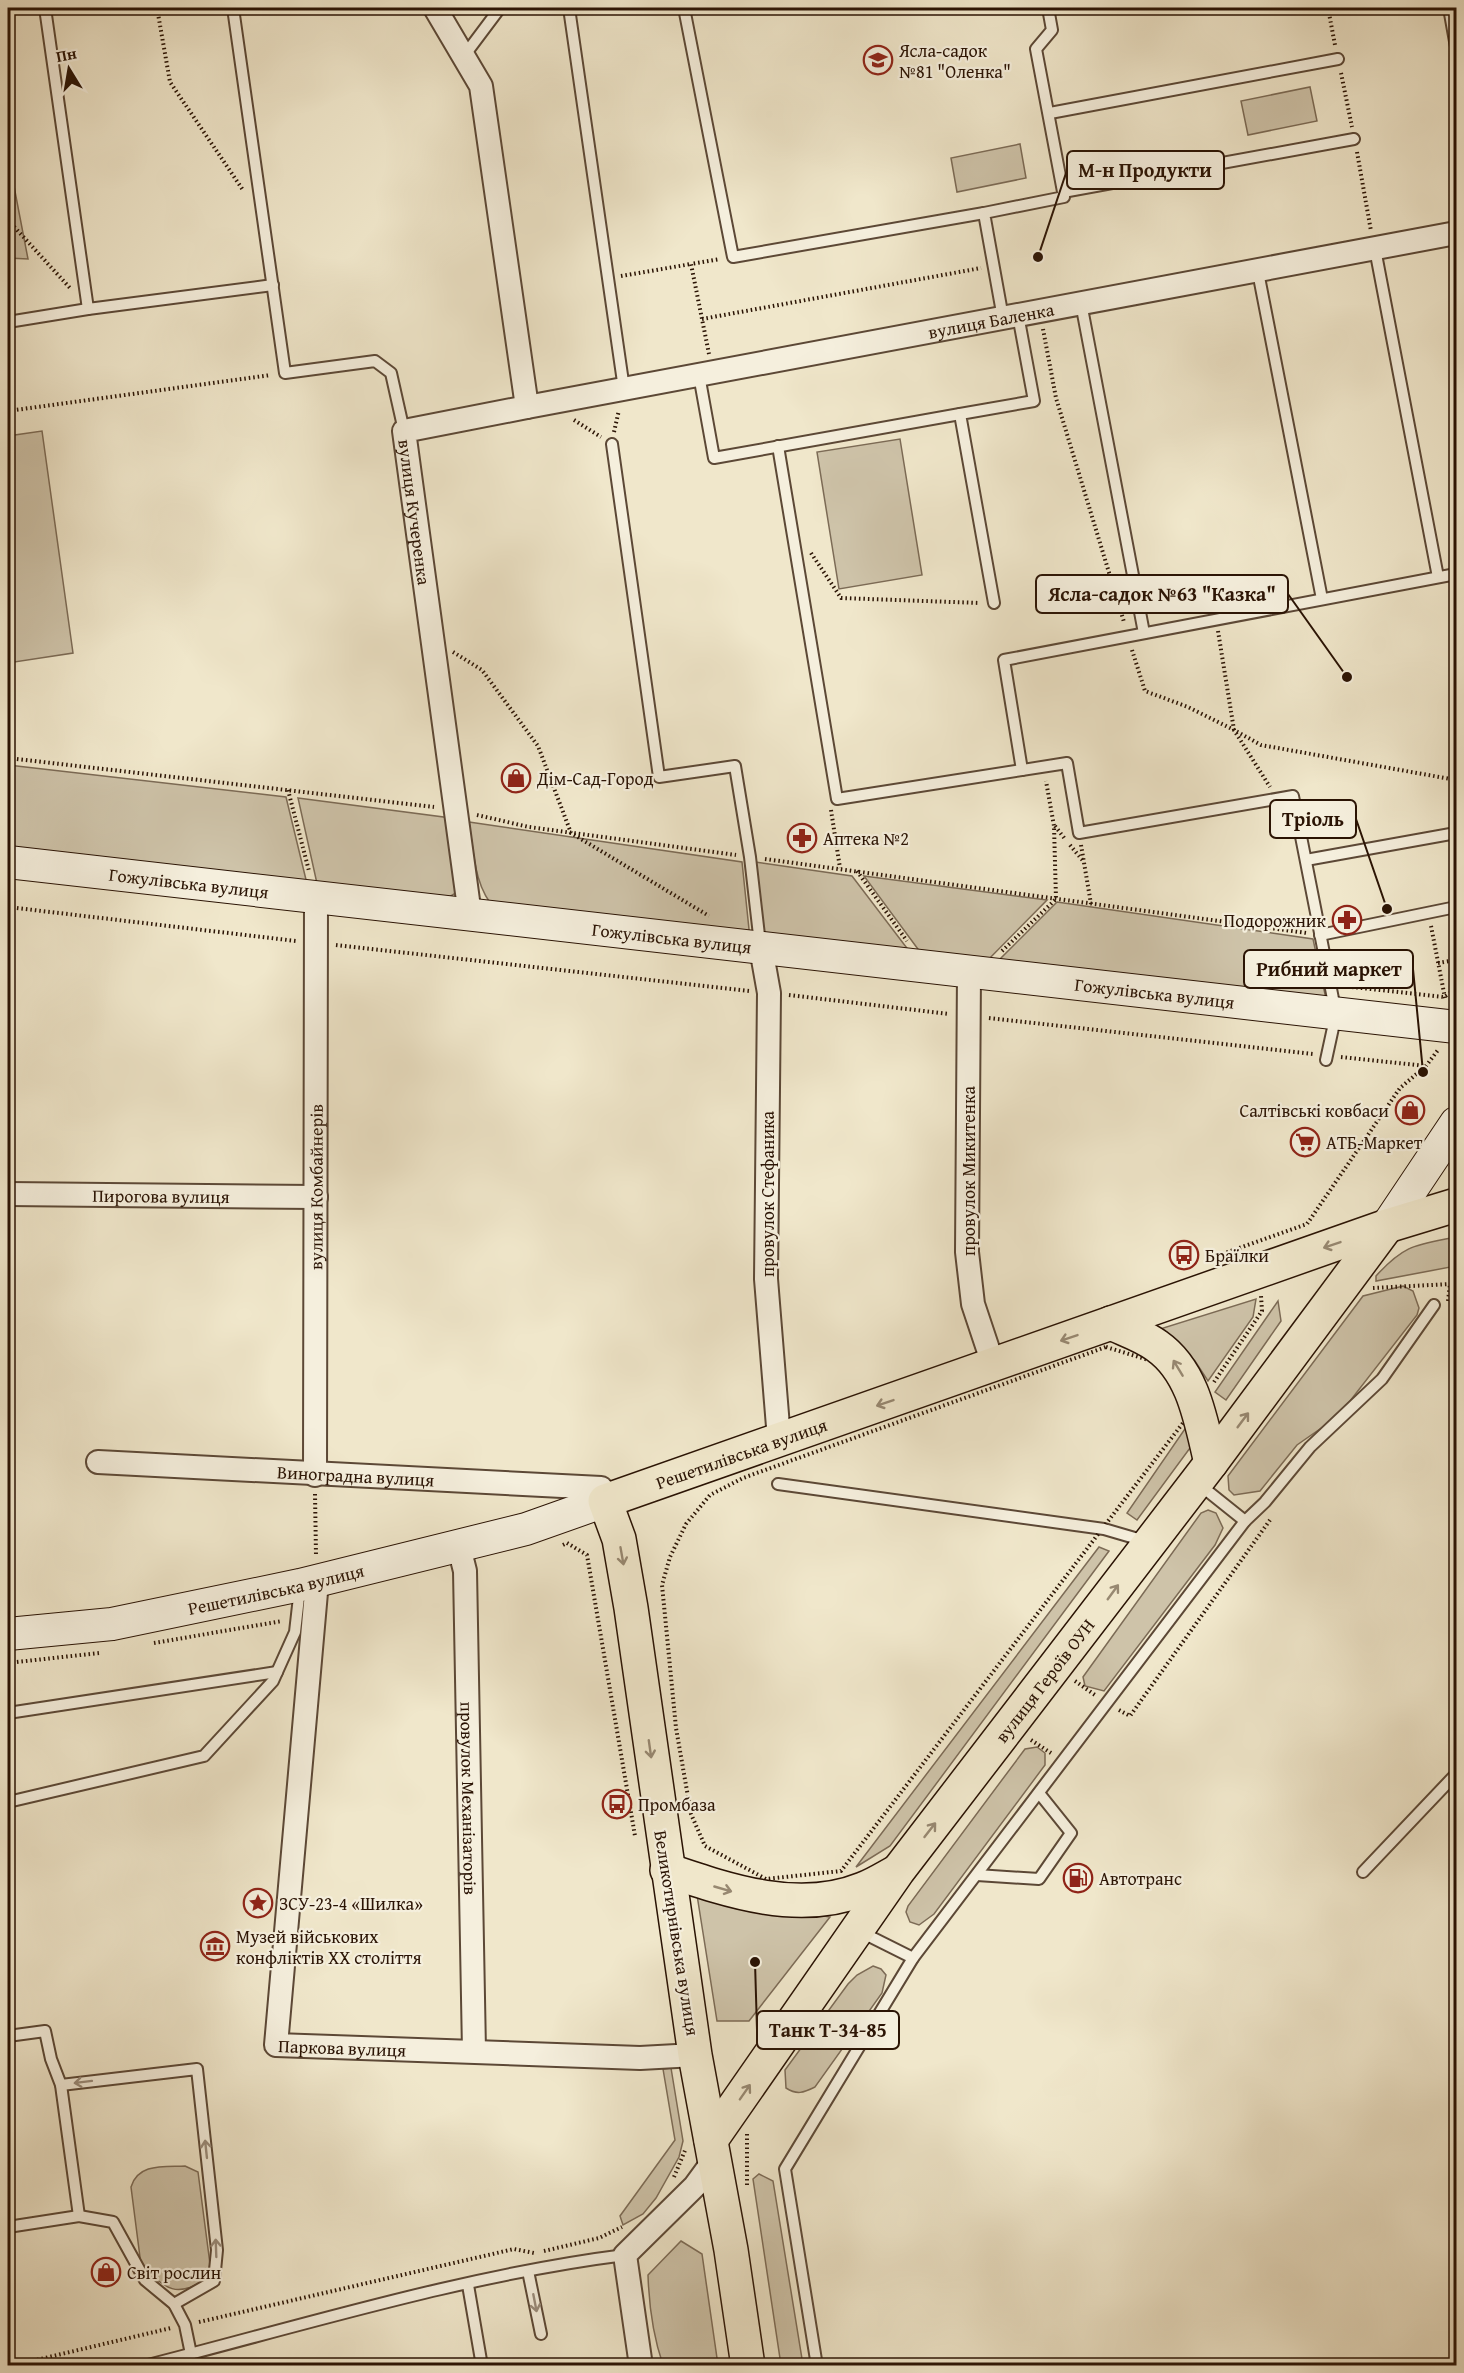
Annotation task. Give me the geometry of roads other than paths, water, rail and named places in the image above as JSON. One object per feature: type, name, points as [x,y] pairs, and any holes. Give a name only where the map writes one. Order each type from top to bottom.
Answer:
[{"type":"main road","name":"Решетилівська вулиця","points":[[605,1501],[1387,1226],[1456,1205]]},
{"type":"main road","name":"вулиця Героїв ОУН","points":[[703,2145],[858,1931],[898,1871],[1204,1472],[1387,1226]]},
{"type":"main road","points":[[1111,1323],[1155,1345],[1180,1368],[1196,1405],[1204,1472]]},
{"type":"main road","name":"Великотирнівська вулиця","points":[[605,1501],[619,1539],[629,1596],[695,2055],[703,2145],[731,2250],[748,2366]]},
{"type":"main road","points":[[667,1870],[737,1893],[791,1900],[843,1895],[862,1889],[898,1871]]},
{"type":"street","points":[[435,8],[481,86],[538,405]]},
{"type":"street","name":"вулиця Баленка","points":[[538,405],[1020,314],[1258,272],[1456,233]]},
{"type":"street","name":"вулиця Кучеренка","points":[[470,915],[404,431],[538,405]]},
{"type":"street","name":"Гожулівська вулиця","points":[[8,862],[974,974],[1335,999],[1448,1037]]},
{"type":"street","name":"вулиця Комбайнерів","points":[[315,1475],[316,898]]},
{"type":"street","name":"провулок Стефаника","points":[[761,948],[769,993],[766,1279],[779,1439]]},
{"type":"street","name":"провулок Микитенка","points":[[974,974],[968,1016],[967,1252],[973,1304],[993,1365]]},
{"type":"street","points":[[1387,1226],[1456,1123]]},
{"type":"street","name":"Пирогова вулиця","points":[[8,1194],[316,1197]]},
{"type":"street","name":"Виноградна вулиця","points":[[98,1462],[601,1488],[605,1501]]},
{"type":"street","name":"Решетилівська вулиця","points":[[8,1634],[112,1624],[309,1583],[526,1529],[605,1501]]},
{"type":"street","name":"провулок Механізаторів","points":[[459,1547],[465,1571],[474,2051]]},
{"type":"street","name":"Паркова вулиця","points":[[309,1583],[276,2045],[640,2058],[695,2055]]},
{"type":"street","points":[[641,2366],[625,2255],[695,2186],[703,2145]]},
{"type":"lane","points":[[45,8],[88,309]]},
{"type":"lane","points":[[233,8],[285,373],[375,360],[391,373],[404,431]]},
{"type":"lane","points":[[464,56],[500,8]]},
{"type":"lane","points":[[569,8],[624,389]]},
{"type":"lane","points":[[684,8],[733,257],[984,213],[1064,196],[1036,49],[1052,30],[1048,8]]},
{"type":"lane","points":[[1449,8],[1456,47]]},
{"type":"lane","points":[[1050,113],[1338,59]]},
{"type":"lane","points":[[1063,192],[1354,139]]},
{"type":"lane","points":[[706,373],[714,458],[1034,401],[1020,314],[993,266],[984,213]]},
{"type":"lane","points":[[1375,249],[1438,578]]},
{"type":"lane","points":[[1258,272],[1322,599]]},
{"type":"lane","points":[[8,322],[88,309],[273,285]]},
{"type":"lane","points":[[1081,303],[1144,633]]},
{"type":"lane","points":[[960,414],[994,603]]},
{"type":"lane","points":[[612,444],[659,777],[735,766],[750,857],[761,948]]},
{"type":"lane","points":[[778,446],[837,799],[1067,763],[1079,832],[1293,796],[1335,999],[1327,1058]]},
{"type":"lane","points":[[1022,770],[1004,660],[1456,574]]},
{"type":"lane","points":[[1306,860],[1456,833]]},
{"type":"lane","points":[[1320,935],[1456,908]]},
{"type":"lane","points":[[817,2366],[785,2169],[913,1958],[1245,1521],[1265,1502],[1310,1447],[1382,1379],[1434,1305]]},
{"type":"lane","points":[[1204,1472],[1245,1521]]},
{"type":"lane","points":[[778,1485],[1104,1529],[1149,1542]]},
{"type":"lane","points":[[8,1802],[204,1756],[273,1681],[295,1632],[309,1583]]},
{"type":"lane","points":[[8,1713],[277,1672]]},
{"type":"lane","points":[[1363,1872],[1456,1774]]},
{"type":"lane","points":[[977,1875],[1039,1880],[1071,1833],[1039,1793]]},
{"type":"lane","points":[[858,1931],[913,1958]]},
{"type":"lane","points":[[8,2036],[45,2031],[51,2059],[61,2085],[80,2216]]},
{"type":"lane","points":[[61,2085],[197,2069],[217,2250],[214,2281],[174,2304]]},
{"type":"lane","points":[[8,2227],[80,2216],[112,2222],[146,2280],[174,2304],[185,2325],[191,2354]]},
{"type":"lane","points":[[144,2366],[528,2271],[625,2255]]},
{"type":"lane","points":[[528,2271],[541,2334]]},
{"type":"lane","points":[[468,2285],[482,2366]]},
{"type":"place","name":"Ясла-садок №81 \"Оленка\"","points":[[878,60]]},
{"type":"place","name":"М-н Продукти","points":[[1038,257]]},
{"type":"place","name":"Ясла-садок №63 \"Казка\"","points":[[1347,677]]},
{"type":"place","name":"Дім-Сад-Город","points":[[516,778]]},
{"type":"place","name":"Аптека №2","points":[[802,838]]},
{"type":"place","name":"Тріоль","points":[[1387,909]]},
{"type":"place","name":"Подорожник","points":[[1347,920]]},
{"type":"place","name":"Рибний маркет","points":[[1423,1072]]},
{"type":"place","name":"Салтівські ковбаси","points":[[1410,1110]]},
{"type":"place","name":"АТБ-Маркет","points":[[1305,1142]]},
{"type":"place","name":"Браїлки","points":[[1184,1255]]},
{"type":"place","name":"Промбаза","points":[[617,1804]]},
{"type":"place","name":"Автотранс","points":[[1078,1878]]},
{"type":"place","name":"ЗСУ-23-4 «Шилка»","points":[[258,1903]]},
{"type":"place","name":"Музей військових конфліктів ХХ століття","points":[[215,1946]]},
{"type":"place","name":"Танк Т-34-85","points":[[755,1962]]},
{"type":"place","name":"Світ рослин","points":[[106,2272]]}]
